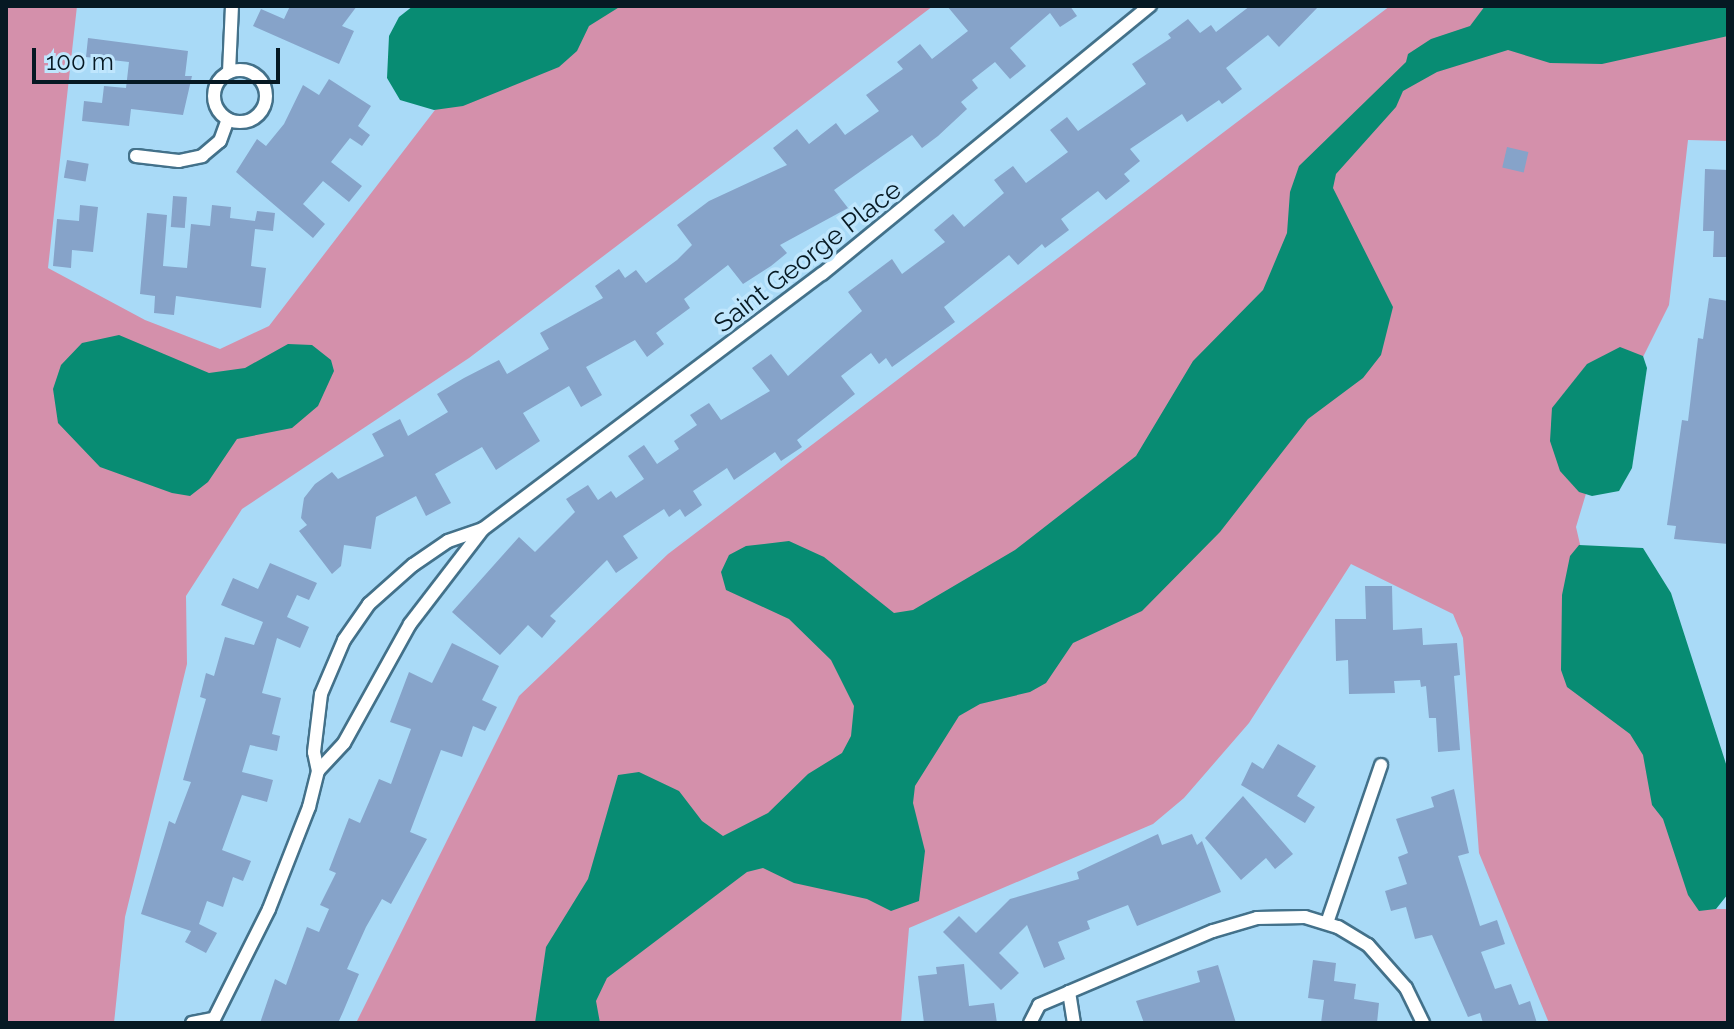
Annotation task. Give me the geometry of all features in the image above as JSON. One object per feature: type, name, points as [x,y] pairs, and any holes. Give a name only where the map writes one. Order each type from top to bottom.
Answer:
[{"type":"street","points":[[229,72],[232,6]]},
{"type":"street","name":"Saint George Place","points":[[192,1023],[212,1021],[269,909],[318,771],[344,743],[410,624],[483,529],[834,265],[1150,6]]},
{"type":"street","points":[[229,72],[255,73],[267,96],[254,119],[228,119],[214,99],[217,83],[229,72]]},
{"type":"street","points":[[136,156],[179,161],[202,156],[220,141],[228,119]]},
{"type":"street","name":"Saint George Place","points":[[318,771],[314,752],[321,694],[360,615],[413,565],[448,541],[483,529]]},
{"type":"street","points":[[1327,923],[1381,765]]},
{"type":"street","points":[[1030,1023],[1039,1005],[1257,918],[1305,917],[1359,938],[1388,965],[1423,1023]]},
{"type":"street","points":[[1069,992],[1074,1023]]},
{"type":"shaded area","points":[[6,6],[77,6],[48,268],[145,320],[220,349],[269,326],[468,67],[556,6],[933,6],[469,358],[242,509],[186,596],[187,664],[125,917],[114,1023],[6,1023]]},
{"type":"shaded area","points":[[413,6],[621,6],[589,26],[577,51],[559,67],[463,106],[434,110],[400,100],[387,78],[389,36],[399,17]]},
{"type":"shaded area","points":[[1390,6],[1728,6],[1728,141],[1688,140],[1669,305],[1603,437],[1576,527],[1611,678],[1714,909],[1728,909],[1728,1023],[1549,1023],[1479,853],[1463,638],[1453,614],[1351,564],[1249,723],[1184,798],[1153,824],[909,928],[901,1023],[356,1023],[519,696],[668,554]]},
{"type":"shaded area","points":[[1485,6],[1728,6],[1728,36],[1602,64],[1550,63],[1508,50],[1437,72],[1403,91],[1396,107],[1336,174],[1333,188],[1393,307],[1381,355],[1363,378],[1308,419],[1220,532],[1142,611],[1073,643],[1046,683],[1030,692],[980,704],[959,716],[915,786],[913,803],[925,851],[919,901],[891,911],[867,899],[794,883],[763,868],[747,872],[607,978],[596,1001],[600,1023],[535,1023],[546,947],[588,879],[618,775],[639,772],[679,791],[702,821],[723,836],[768,813],[808,774],[842,753],[851,736],[854,706],[831,660],[789,619],[726,590],[721,572],[729,555],[746,546],[789,541],[824,557],[894,613],[913,610],[1015,550],[1136,456],[1193,361],[1263,290],[1287,233],[1290,192],[1299,166],[1406,62],[1408,54],[1431,39],[1470,26]]},
{"type":"shaded area","points":[[119,335],[209,373],[245,368],[288,344],[312,345],[331,360],[334,371],[318,406],[292,428],[237,439],[208,482],[190,496],[172,493],[100,467],[58,423],[53,389],[61,365],[82,343]]},
{"type":"shaded area","points":[[1620,347],[1643,356],[1647,368],[1632,468],[1619,491],[1592,496],[1579,492],[1560,471],[1550,441],[1552,408],[1587,364]]},
{"type":"shaded area","points":[[1579,545],[1643,548],[1671,593],[1728,770],[1728,894],[1716,909],[1699,911],[1688,895],[1663,819],[1652,805],[1643,755],[1630,734],[1567,687],[1561,670],[1562,595],[1570,556]]},
{"type":"building","points":[[290,6],[357,6],[342,26],[354,31],[339,64],[253,26],[261,9],[284,19]]},
{"type":"building","points":[[947,6],[1070,6],[1077,16],[1060,27],[1050,13],[1010,48],[1026,66],[1010,79],[995,62],[972,80],[978,88],[961,102],[967,109],[938,136],[922,148],[912,135],[834,190],[848,208],[780,245],[787,253],[771,266],[743,284],[728,265],[684,299],[690,308],[656,333],[664,344],[647,357],[635,340],[586,367],[602,395],[581,407],[569,386],[523,413],[540,441],[496,470],[482,447],[435,474],[451,503],[426,516],[416,496],[376,517],[371,549],[344,545],[341,566],[332,574],[299,531],[307,525],[301,518],[304,498],[315,484],[332,472],[338,479],[384,456],[372,434],[400,419],[408,436],[448,412],[437,394],[464,378],[499,360],[507,374],[549,349],[540,333],[603,298],[595,286],[619,269],[625,278],[636,270],[646,283],[692,245],[677,225],[709,201],[787,165],[773,148],[797,129],[809,144],[836,123],[845,135],[879,111],[866,95],[903,69],[897,62],[920,44],[932,59],[968,31]]},
{"type":"building","points":[[1250,6],[1319,6],[1279,47],[1268,35],[1226,68],[1242,89],[1222,104],[1219,100],[1187,122],[1182,114],[1130,149],[1140,161],[1124,174],[1130,181],[1106,200],[1098,191],[1061,219],[1069,230],[1045,248],[1042,244],[1018,265],[1009,255],[944,307],[955,322],[892,367],[886,358],[879,364],[871,353],[841,376],[855,394],[797,440],[802,447],[781,461],[775,452],[734,480],[727,468],[693,491],[702,505],[685,517],[680,509],[669,517],[664,509],[623,536],[638,558],[616,573],[607,560],[550,616],[556,621],[542,638],[528,625],[500,655],[452,612],[519,537],[535,552],[575,512],[566,499],[588,485],[598,500],[611,491],[616,498],[644,479],[628,456],[644,445],[657,464],[679,449],[674,441],[697,425],[690,415],[709,403],[721,420],[770,391],[752,368],[771,354],[788,376],[862,311],[848,292],[892,259],[902,274],[945,242],[934,230],[953,214],[964,227],[1004,193],[994,180],[1013,166],[1026,183],[1068,152],[1050,130],[1067,117],[1078,131],[1146,84],[1132,64],[1171,38],[1168,34],[1188,19],[1200,33],[1211,25],[1216,32]]},
{"type":"building","points":[[88,38],[188,51],[185,76],[192,76],[183,115],[131,109],[129,126],[82,121],[84,101],[102,103],[104,86],[126,88],[129,62],[86,57]]},
{"type":"building","points":[[329,79],[371,106],[358,126],[370,135],[362,146],[350,138],[331,162],[362,186],[349,202],[323,181],[303,204],[325,224],[313,238],[236,172],[257,139],[266,146],[284,124],[303,85],[319,95]]},
{"type":"building","points":[[1507,147],[1528,152],[1524,172],[1502,167]]},
{"type":"building","points":[[67,160],[89,164],[86,182],[64,178]]},
{"type":"building","points":[[1705,169],[1728,170],[1728,257],[1713,257],[1714,231],[1703,231]]},
{"type":"building","points":[[173,196],[187,197],[185,228],[171,227]]},
{"type":"building","points":[[80,205],[98,207],[93,252],[72,250],[71,268],[53,266],[57,219],[79,221]]},
{"type":"building","points":[[212,205],[231,207],[230,218],[255,221],[257,211],[275,213],[273,231],[255,229],[251,266],[266,268],[261,308],[176,296],[174,315],[154,313],[155,296],[140,294],[147,213],[167,215],[163,266],[187,268],[191,224],[210,226]]},
{"type":"building","points":[[1709,298],[1728,301],[1728,544],[1674,539],[1676,526],[1667,525],[1682,420],[1688,421],[1698,338],[1703,339]]},
{"type":"building","points":[[270,563],[317,583],[309,600],[297,595],[287,617],[309,627],[300,648],[277,638],[262,693],[281,698],[272,734],[280,736],[277,751],[250,745],[242,772],[273,780],[267,802],[242,795],[222,850],[251,861],[243,881],[233,877],[223,907],[207,901],[199,924],[217,933],[206,953],[185,942],[191,931],[141,914],[169,821],[175,824],[191,782],[183,780],[206,699],[200,697],[206,673],[214,676],[225,637],[254,645],[263,622],[221,605],[233,578],[258,589]]},
{"type":"building","points":[[1365,586],[1392,586],[1393,630],[1422,628],[1423,645],[1457,643],[1460,675],[1454,676],[1460,750],[1438,752],[1436,718],[1429,718],[1426,686],[1421,687],[1420,680],[1394,681],[1395,693],[1349,694],[1348,660],[1336,661],[1335,619],[1366,619]]},
{"type":"building","points":[[452,643],[499,666],[482,700],[497,707],[485,731],[473,726],[462,757],[441,750],[410,832],[427,839],[391,904],[382,899],[366,927],[347,969],[359,974],[338,1023],[260,1023],[275,979],[286,985],[307,927],[319,932],[329,909],[320,905],[336,873],[329,870],[349,818],[360,823],[379,779],[391,784],[411,729],[390,722],[409,672],[432,683]]},
{"type":"building","points":[[1278,744],[1316,766],[1297,796],[1315,807],[1305,823],[1241,785],[1252,762],[1263,769]]},
{"type":"building","points":[[1454,789],[1469,853],[1458,856],[1480,926],[1497,920],[1505,944],[1481,952],[1495,989],[1511,984],[1519,1005],[1530,1001],[1537,1023],[1483,1023],[1480,1013],[1468,1017],[1432,935],[1415,939],[1406,907],[1391,911],[1385,891],[1407,884],[1398,857],[1408,853],[1396,819],[1434,807],[1431,797]]},
{"type":"building","points":[[1243,796],[1293,854],[1275,869],[1266,858],[1241,880],[1205,838]]},
{"type":"building","points":[[1158,834],[1162,845],[1192,834],[1197,845],[1202,841],[1221,892],[1137,926],[1128,905],[1087,921],[1090,929],[1058,942],[1065,959],[1044,968],[1027,925],[999,953],[1019,973],[1001,990],[943,932],[959,916],[976,933],[1010,899],[1079,879],[1077,872]]},
{"type":"building","points":[[1313,960],[1336,963],[1334,981],[1356,984],[1354,999],[1379,1003],[1377,1023],[1321,1023],[1324,1000],[1308,998]]},
{"type":"building","points":[[964,964],[969,1006],[994,1003],[997,1023],[924,1023],[918,976],[937,974],[936,967]]},
{"type":"building","points":[[1218,965],[1236,1023],[1144,1023],[1136,1001],[1200,982],[1197,971]]}]
